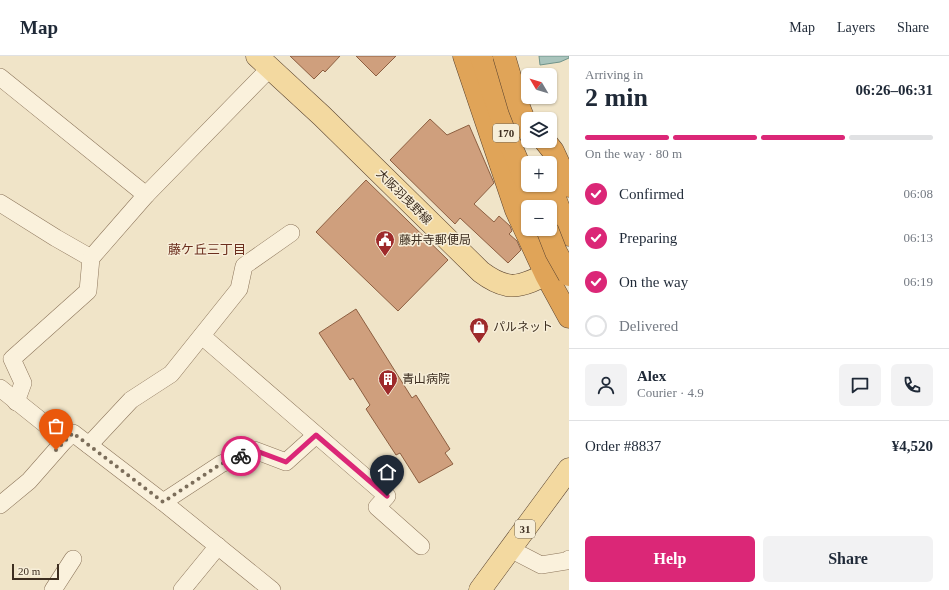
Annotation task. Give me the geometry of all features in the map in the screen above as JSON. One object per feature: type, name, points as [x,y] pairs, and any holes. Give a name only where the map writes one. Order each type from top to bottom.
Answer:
[{"type":"highway","points":[[464,56],[516,210],[546,275],[569,316]]},
{"type":"highway","name":"170","points":[[482,56],[509,141],[534,200]]},
{"type":"highway","points":[[504,56],[502,61],[513,99],[523,112]]},
{"type":"highway","name":"170","points":[[504,56],[521,112]]},
{"type":"highway","points":[[550,148],[569,186]]},
{"type":"highway","points":[[553,192],[569,235]]},
{"type":"highway","points":[[550,236],[556,252],[569,275]]},
{"type":"main road","name":"大阪羽曳野線","points":[[263,62],[322,116],[481,272],[495,282],[518,286],[546,275],[569,262]]},
{"type":"main road","name":"31","points":[[480,590],[569,469]]},
{"type":"street","points":[[16,402],[23,382],[12,359],[88,291],[91,258],[263,62]]},
{"type":"street","points":[[0,78],[146,195]]},
{"type":"street","points":[[0,203],[91,258]]},
{"type":"street","points":[[89,445],[132,400],[171,374],[239,289],[244,266],[291,233]]},
{"type":"street","points":[[202,336],[387,496],[377,507],[421,546]]},
{"type":"street","points":[[0,388],[65,440]]},
{"type":"street","points":[[0,505],[29,481],[73,433],[163,502],[272,590]]},
{"type":"street","points":[[163,502],[221,464],[254,450],[286,462],[316,435]]},
{"type":"street","points":[[182,590],[218,546]]},
{"type":"street","points":[[510,549],[541,565],[566,561],[569,558]]},
{"type":"street","points":[[53,590],[73,559]]},
{"type":"water","points":[[539,56],[569,56],[569,58],[560,62],[540,65]]},
{"type":"building","points":[[290,56],[340,56],[325,72],[323,70],[314,79]]},
{"type":"building","points":[[356,56],[396,56],[376,76]]},
{"type":"building","points":[[430,119],[447,135],[469,125],[494,183],[474,204],[494,222],[499,216],[510,226],[512,231],[509,234],[517,241],[521,250],[508,263],[460,218],[455,224],[390,160]]},
{"type":"building","points":[[366,180],[448,260],[398,311],[316,232]]},
{"type":"building","name":"青山病院","points":[[356,309],[412,398],[416,395],[450,449],[445,453],[453,464],[419,483],[400,453],[396,455],[366,409],[370,405],[353,378],[350,380],[319,333]]},
{"type":"way so far","points":[[56,450],[73,433],[163,502],[221,464],[241,456]]},
{"type":"place","name":"藤井寺郵便局","points":[[385,257]]},
{"type":"place","name":"パルネット","points":[[479,344]]},
{"type":"place","name":"青山病院","points":[[388,396]]},
{"type":"district","name":"藤ケ丘三丁目","points":[[207,249]]},
{"type":"route","points":[[241,456],[254,450],[286,462],[316,435],[387,496]]}]
